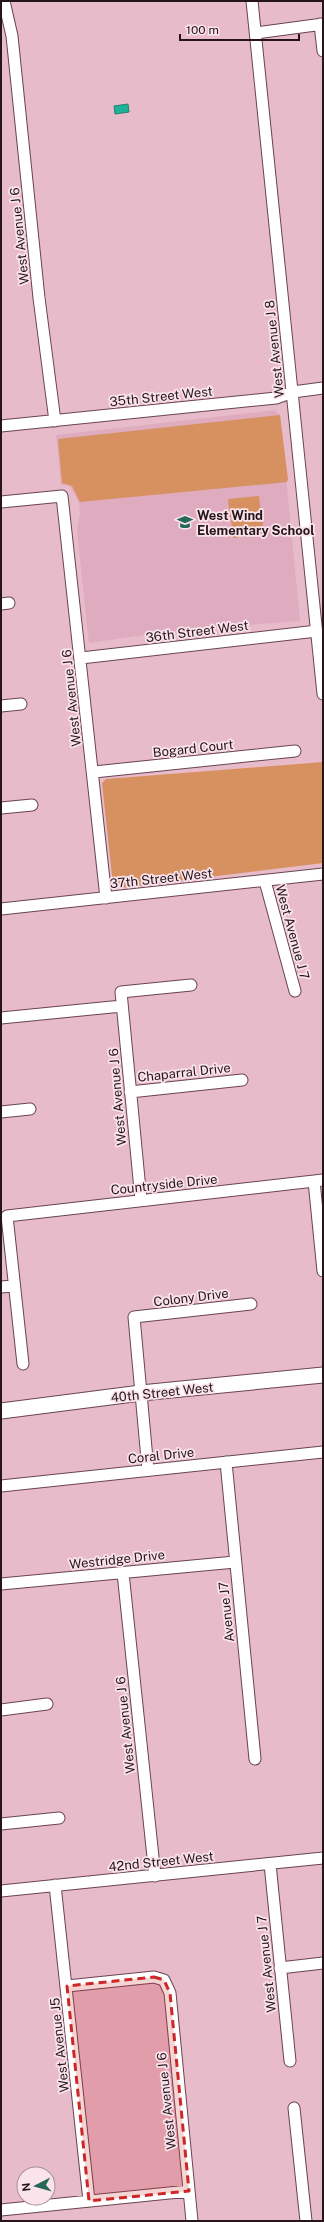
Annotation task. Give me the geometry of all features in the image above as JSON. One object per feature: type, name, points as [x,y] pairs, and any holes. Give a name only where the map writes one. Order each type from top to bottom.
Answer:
[{"type":"main road","name":"40th Street West","points":[[1,1411],[141,1393],[323,1375]]},
{"type":"street","name":"West Avenue J 6","points":[[4,1],[6,37],[55,421]]},
{"type":"street","name":"West Avenue J 8","points":[[252,1],[323,694]]},
{"type":"street","points":[[256,33],[322,24],[323,51]]},
{"type":"street","name":"35th Street West","points":[[1,426],[276,398],[293,392],[323,388]]},
{"type":"street","name":"West Avenue J 6","points":[[1,502],[62,496],[94,772],[106,898]]},
{"type":"street","name":"36th Street West","points":[[81,658],[317,631]]},
{"type":"street","points":[[1,706],[21,704]]},
{"type":"street","name":"Bogard Court","points":[[94,772],[295,751]]},
{"type":"street","points":[[1,808],[32,805]]},
{"type":"street","name":"37th Street West","points":[[1,909],[323,874]]},
{"type":"street","name":"West Avenue J 7","points":[[265,881],[295,991]]},
{"type":"street","name":"West Avenue J 6","points":[[141,1200],[121,992],[191,985]]},
{"type":"street","points":[[1,1018],[122,1006]]},
{"type":"street","name":"Chaparral Drive","points":[[130,1092],[242,1080]]},
{"type":"street","points":[[1,1112],[30,1109]]},
{"type":"street","points":[[318,1180],[323,1271]]},
{"type":"street","name":"Countryside Drive","points":[[14,1286],[7,1216],[318,1180]]},
{"type":"street","points":[[1,1287],[14,1286],[24,1364]]},
{"type":"street","name":"Colony Drive","points":[[141,1393],[134,1317],[251,1304]]},
{"type":"street","points":[[141,1393],[148,1470]]},
{"type":"street","name":"Coral Drive","points":[[1,1486],[323,1452]]},
{"type":"street","name":"Avenue J7","points":[[226,1462],[255,1759]]},
{"type":"street","name":"Westridge Drive","points":[[1,1584],[235,1562]]},
{"type":"street","name":"West Avenue J 6","points":[[123,1572],[155,1876]]},
{"type":"street","points":[[1,1710],[47,1704]]},
{"type":"street","points":[[1,1824],[59,1818]]},
{"type":"street","name":"42nd Street West","points":[[1,1890],[155,1876],[323,1858]]},
{"type":"street","name":"West Avenue J 7","points":[[270,1864],[290,2061]]},
{"type":"street","name":"West Avenue J5","points":[[55,1885],[89,2201]]},
{"type":"street","points":[[280,1968],[323,1963]]},
{"type":"street","name":"West Avenue J 6","points":[[67,1986],[154,1978],[164,1980],[170,1993],[192,2221]]},
{"type":"street","points":[[294,2108],[306,2221]]},
{"type":"street","points":[[1,2210],[189,2191]]},
{"type":"highlighted area","points":[[154,1977],[164,1980],[170,1993],[189,2191],[89,2201],[67,1986]]},
{"type":"shaded area","points":[[128,104],[129,112],[115,114],[114,106]]},
{"type":"shaded area","name":"West Wind Elementary School","points":[[275,410],[280,415],[300,621],[173,631],[89,643],[77,532],[80,513],[79,503],[70,486],[61,485],[56,435]]},
{"type":"shaded area","points":[[280,415],[288,479],[287,482],[80,502],[72,486],[62,483],[58,439]]},
{"type":"shaded area","points":[[259,496],[261,513],[230,517],[228,499]]},
{"type":"shaded area","points":[[262,517],[264,534],[233,538],[231,520]]},
{"type":"shaded area","points":[[323,762],[323,863],[120,888],[113,885],[102,783],[106,779]]},
{"type":"place","name":"West Wind Elementary School","points":[[185,522]]}]
